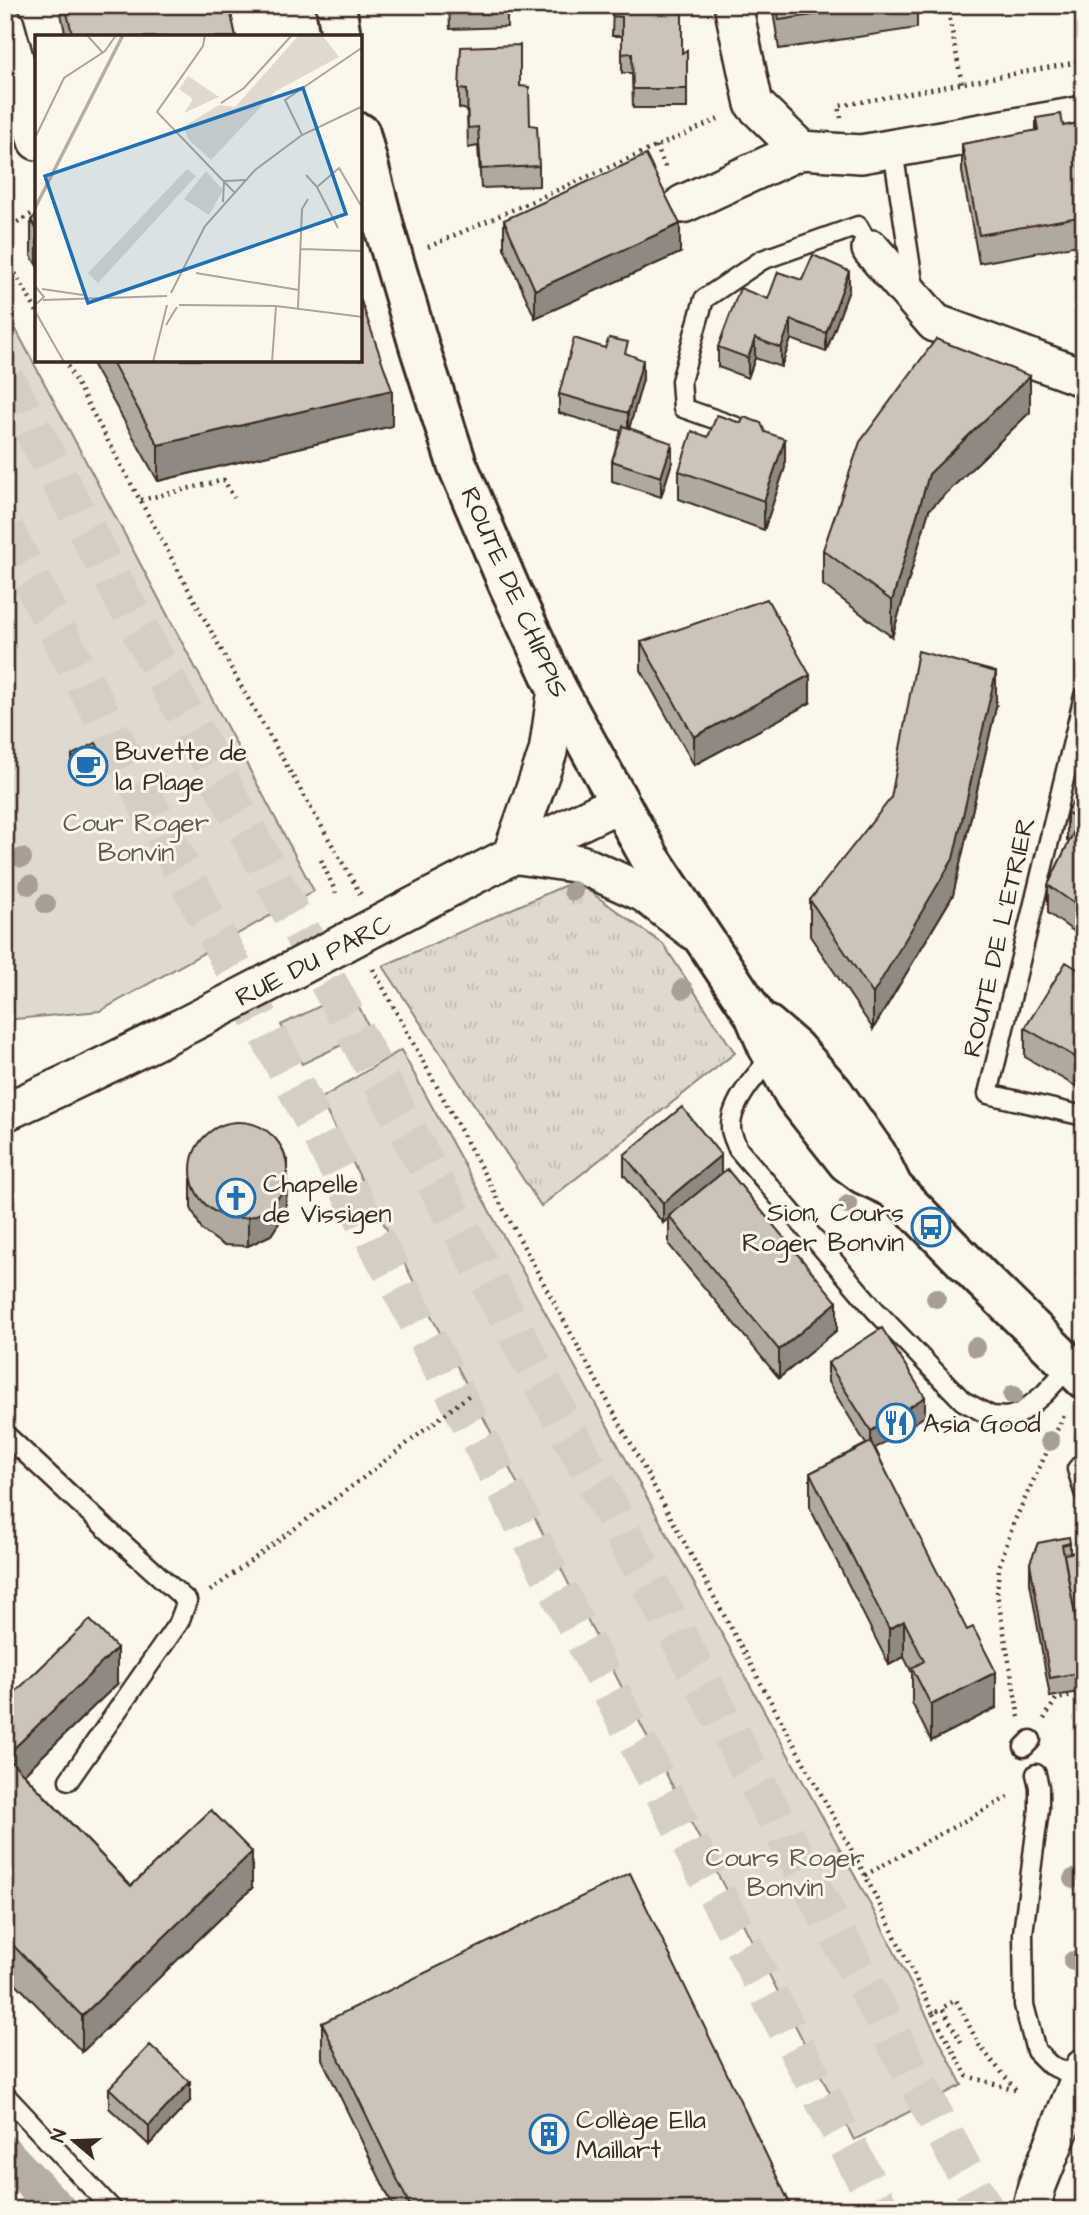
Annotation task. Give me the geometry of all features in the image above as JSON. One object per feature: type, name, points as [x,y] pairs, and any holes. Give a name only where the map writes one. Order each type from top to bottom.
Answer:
[{"type":"street","points":[[336,5],[341,35]]},
{"type":"street","points":[[733,5],[754,104],[802,149]]},
{"type":"street","points":[[5,24],[35,134]]},
{"type":"street","points":[[682,204],[802,149],[860,154],[1084,115]]},
{"type":"street","name":"ROUTE DE CHIPPIS","points":[[362,141],[419,349],[457,464],[557,689],[650,858],[754,1014],[780,1049],[833,1092],[877,1155],[893,1188],[1077,1373]]},
{"type":"street","points":[[871,249],[935,323],[1084,378]]},
{"type":"street","points":[[557,689],[548,752],[512,854],[580,864],[645,892],[700,935]]},
{"type":"street","name":"RUE DU PARC","points":[[6,1110],[207,1015],[369,916],[512,854],[619,803]]},
{"type":"street","points":[[1031,2202],[1082,2073]]},
{"type":"lane","points":[[893,150],[916,299]]},
{"type":"lane","points":[[754,433],[682,408],[681,381],[704,299],[762,260],[859,226],[871,249]]},
{"type":"lane","name":"ROUTE DE L'ETRIER","points":[[1084,696],[988,1094],[1084,1116]]},
{"type":"lane","points":[[780,1049],[740,1097],[732,1117],[731,1130],[738,1149],[874,1310],[962,1401],[991,1416],[1007,1417],[1021,1413],[1077,1373]]},
{"type":"lane","points":[[5,1434],[187,1601],[180,1622],[69,1780]]},
{"type":"lane","points":[[1084,1461],[1077,1469],[1084,1492]]},
{"type":"lane","points":[[1038,1780],[1039,1809],[1023,1933],[1024,2005],[1036,2051],[1050,2065],[1082,2073]]},
{"type":"lane","points":[[5,2095],[113,2210]]},
{"type":"path","points":[[947,5],[962,84]]},
{"type":"path","points":[[846,153],[839,106],[1084,61]]},
{"type":"path","points":[[422,250],[754,104]]},
{"type":"path","points":[[573,184],[577,193]]},
{"type":"path","points":[[5,229],[35,212]]},
{"type":"path","points":[[5,255],[35,308]]},
{"type":"path","points":[[65,362],[369,916],[364,954],[865,1875],[933,2014],[967,2076],[1016,2091],[979,2045],[956,2000],[933,2014]]},
{"type":"path","points":[[141,500],[225,480],[234,498]]},
{"type":"path","points":[[321,860],[336,894]]},
{"type":"path","points":[[187,1601],[213,1590],[472,1393]]},
{"type":"path","points":[[1027,1743],[998,1594],[999,1567],[1014,1522],[1065,1414]]},
{"type":"path","points":[[1056,1699],[1084,1694]]},
{"type":"path","points":[[865,1875],[1038,1780]]},
{"type":"path","points":[[942,2008],[961,2042]]},
{"type":"green space","name":"Cour Roger Bonvin","points":[[5,309],[314,891],[100,1011],[5,1020]]},
{"type":"green space","points":[[575,881],[663,944],[735,1053],[541,1206],[383,966]]},
{"type":"green space","points":[[351,991],[371,1031],[302,1064],[281,1025]]},
{"type":"green space","name":"Cours Roger Bonvin","points":[[401,1050],[867,1898],[962,2085],[854,2140],[320,1099]]},
{"type":"building","points":[[65,5],[229,5],[236,35],[72,35]]},
{"type":"building","points":[[450,5],[507,5],[507,7],[450,9]]},
{"type":"building","points":[[613,5],[678,5],[678,12],[682,12],[682,53],[687,50],[687,89],[633,89],[632,53],[622,54],[622,17],[612,16]]},
{"type":"building","points":[[777,5],[879,5],[779,20]]},
{"type":"building","points":[[520,45],[520,86],[529,87],[530,125],[537,126],[539,166],[481,169],[478,127],[468,128],[467,90],[459,89],[461,47]]},
{"type":"building","points":[[1061,114],[1063,126],[1084,122],[1084,216],[979,235],[962,144],[1038,130],[1036,118]]},
{"type":"building","points":[[646,155],[680,224],[535,290],[504,220]]},
{"type":"building","points":[[813,255],[849,271],[826,333],[791,320],[781,348],[755,338],[748,358],[718,347],[740,288],[768,299],[778,272],[802,280]]},
{"type":"building","points":[[362,304],[392,390],[158,445],[112,362],[362,362]]},
{"type":"building","points":[[574,338],[605,348],[609,338],[628,342],[625,353],[643,360],[628,413],[559,394]]},
{"type":"building","points":[[936,339],[1030,376],[929,474],[892,601],[823,550],[860,442]]},
{"type":"building","points":[[717,415],[741,423],[744,417],[761,423],[765,432],[785,439],[764,501],[679,471],[692,431],[708,437]]},
{"type":"building","points":[[623,426],[672,443],[661,477],[612,461]]},
{"type":"building","points":[[767,599],[810,675],[694,737],[641,642]]},
{"type":"building","points":[[918,651],[996,672],[953,859],[873,994],[810,900],[891,798]]},
{"type":"building","points":[[96,743],[103,757],[79,769],[72,755]]},
{"type":"building","points":[[1084,785],[1084,901],[1079,907],[1048,885],[1079,821],[1067,812]]},
{"type":"building","points":[[1066,962],[1084,973],[1084,1055],[1079,1059],[1025,1028]]},
{"type":"building","points":[[682,1107],[721,1155],[663,1203],[624,1155]]},
{"type":"building","points":[[239,1122],[257,1126],[273,1136],[283,1152],[287,1170],[283,1188],[273,1204],[257,1214],[239,1218],[221,1214],[205,1204],[195,1188],[191,1170],[195,1152],[205,1136],[221,1126]]},
{"type":"building","points":[[727,1169],[837,1302],[779,1350],[669,1216]]},
{"type":"building","points":[[882,1328],[925,1397],[871,1431],[828,1363]]},
{"type":"building","points":[[871,1442],[967,1630],[973,1627],[996,1672],[931,1705],[912,1668],[924,1661],[904,1621],[889,1629],[810,1473]]},
{"type":"building","points":[[1069,1537],[1070,1543],[1062,1545],[1082,1653],[1084,1652],[1084,1672],[1050,1678],[1030,1563],[1038,1543]]},
{"type":"building","points":[[1084,1551],[1084,1652],[1082,1653],[1064,1554]]},
{"type":"building","points":[[90,1620],[117,1648],[6,1756],[131,1886],[211,1810],[252,1852],[82,2016],[5,1937],[5,1702]]},
{"type":"building","name":"Collège Ella Maillart","points":[[630,1873],[793,2210],[412,2210],[322,2023]]},
{"type":"building","points":[[150,2045],[190,2082],[149,2126],[109,2088]]},
{"type":"waterway","points":[[5,2154],[58,2210]]},
{"type":"tunnel","points":[[5,378],[985,2210]]},
{"type":"tunnel","points":[[5,530],[881,2210]]},
{"type":"place","name":"Buvette de la Plage","points":[[88,766]]},
{"type":"place","name":"Chapelle de Vissigen","points":[[236,1198]]},
{"type":"place","name":"Sion, Cours Roger Bonvin","points":[[931,1227]]},
{"type":"place","name":"Asia Good","points":[[896,1423]]},
{"type":"place","name":"Collège Ella Maillart","points":[[549,2134]]}]
